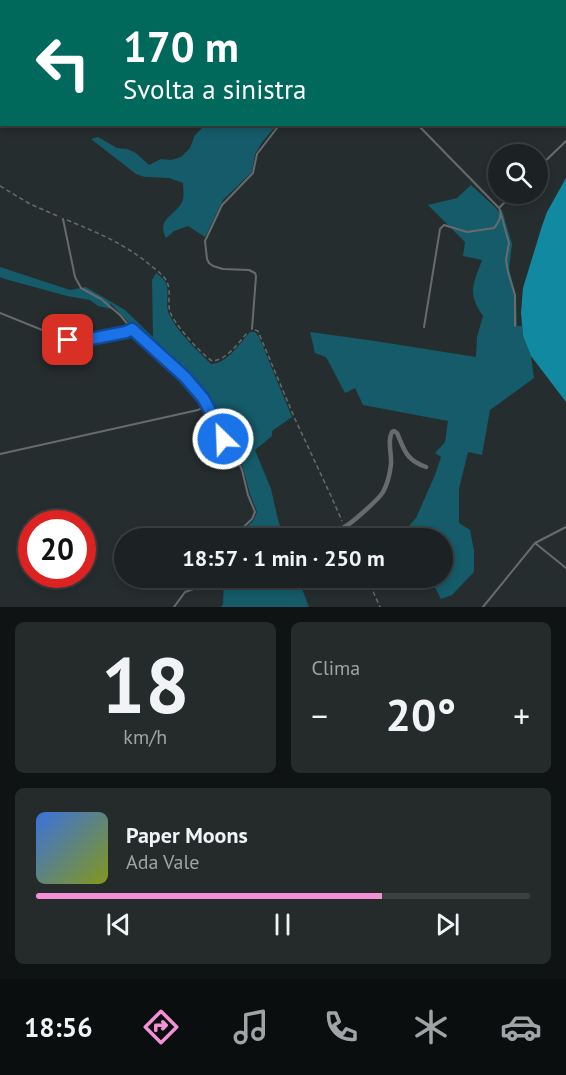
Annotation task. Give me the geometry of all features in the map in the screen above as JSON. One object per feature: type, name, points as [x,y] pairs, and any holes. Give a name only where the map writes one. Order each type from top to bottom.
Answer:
[{"type":"street","points":[[344,527],[353,522],[382,493],[390,468],[389,437],[392,432],[397,433],[407,456],[417,464],[426,467]]},
{"type":"lane","points":[[252,329],[255,273],[249,270],[223,269],[209,264],[205,241],[222,205],[253,173],[257,154],[278,126]]},
{"type":"lane","points":[[419,126],[500,210],[509,243],[507,260],[515,295],[515,327]]},
{"type":"lane","points":[[548,158],[566,141]]},
{"type":"lane","points":[[424,327],[440,229],[444,225],[467,232],[494,228],[499,222],[500,210],[505,204]]},
{"type":"lane","points":[[63,219],[77,283],[85,291],[112,308],[185,377],[203,398],[223,439],[232,450],[242,470],[255,508],[252,519],[243,528]]},
{"type":"lane","points":[[0,313],[75,342],[132,329]]},
{"type":"lane","points":[[0,454],[198,410],[207,405]]},
{"type":"lane","points":[[483,607],[535,543],[566,527]]},
{"type":"lane","points":[[535,543],[566,568]]},
{"type":"lane","points":[[174,607],[185,592],[195,588]]},
{"type":"path","points":[[0,186],[30,204],[113,239],[164,277],[169,286],[172,316],[212,362],[224,357],[252,329],[258,331],[344,527]]},
{"type":"path","points":[[371,588],[380,607]]},
{"type":"shaded area","points":[[204,126],[276,126],[255,154],[252,172],[223,200],[205,237],[188,226],[174,231],[166,238],[163,225],[181,204],[183,183],[169,178],[145,177],[136,174],[91,139],[98,137],[117,148],[136,153],[149,165],[161,159],[171,160],[181,157],[190,148],[195,135]]},
{"type":"shaded area","points":[[566,178],[566,402],[531,356],[523,336],[521,313],[523,288],[542,226]]},
{"type":"shaded area","points":[[471,185],[488,201],[488,204],[492,204],[499,212],[502,210],[512,244],[509,269],[516,296],[517,326],[522,326],[523,336],[531,356],[534,378],[490,410],[482,455],[468,452],[459,489],[459,523],[470,530],[474,551],[474,572],[452,595],[441,599],[435,588],[453,588],[453,528],[410,528],[409,526],[416,518],[435,475],[441,457],[435,453],[445,442],[448,421],[363,405],[355,388],[345,393],[326,357],[315,353],[310,332],[476,357],[477,337],[483,316],[475,301],[473,289],[482,260],[463,256],[465,242],[428,205],[457,198]]},
{"type":"shaded area","points":[[0,267],[70,290],[86,287],[125,310],[153,337],[152,280],[156,273],[166,283],[167,308],[174,323],[211,364],[228,357],[250,332],[255,332],[292,417],[272,431],[272,436],[255,450],[271,489],[281,528],[246,528],[253,521],[257,512],[243,468],[234,449],[221,434],[219,423],[207,399],[187,376],[110,303],[111,309],[98,306],[90,300],[67,296],[0,277]]},
{"type":"shaded area","points":[[224,588],[302,588],[309,607],[221,607]]},
{"type":"route","points":[[68,340],[75,342],[132,329],[185,377],[203,398],[223,439]]}]
